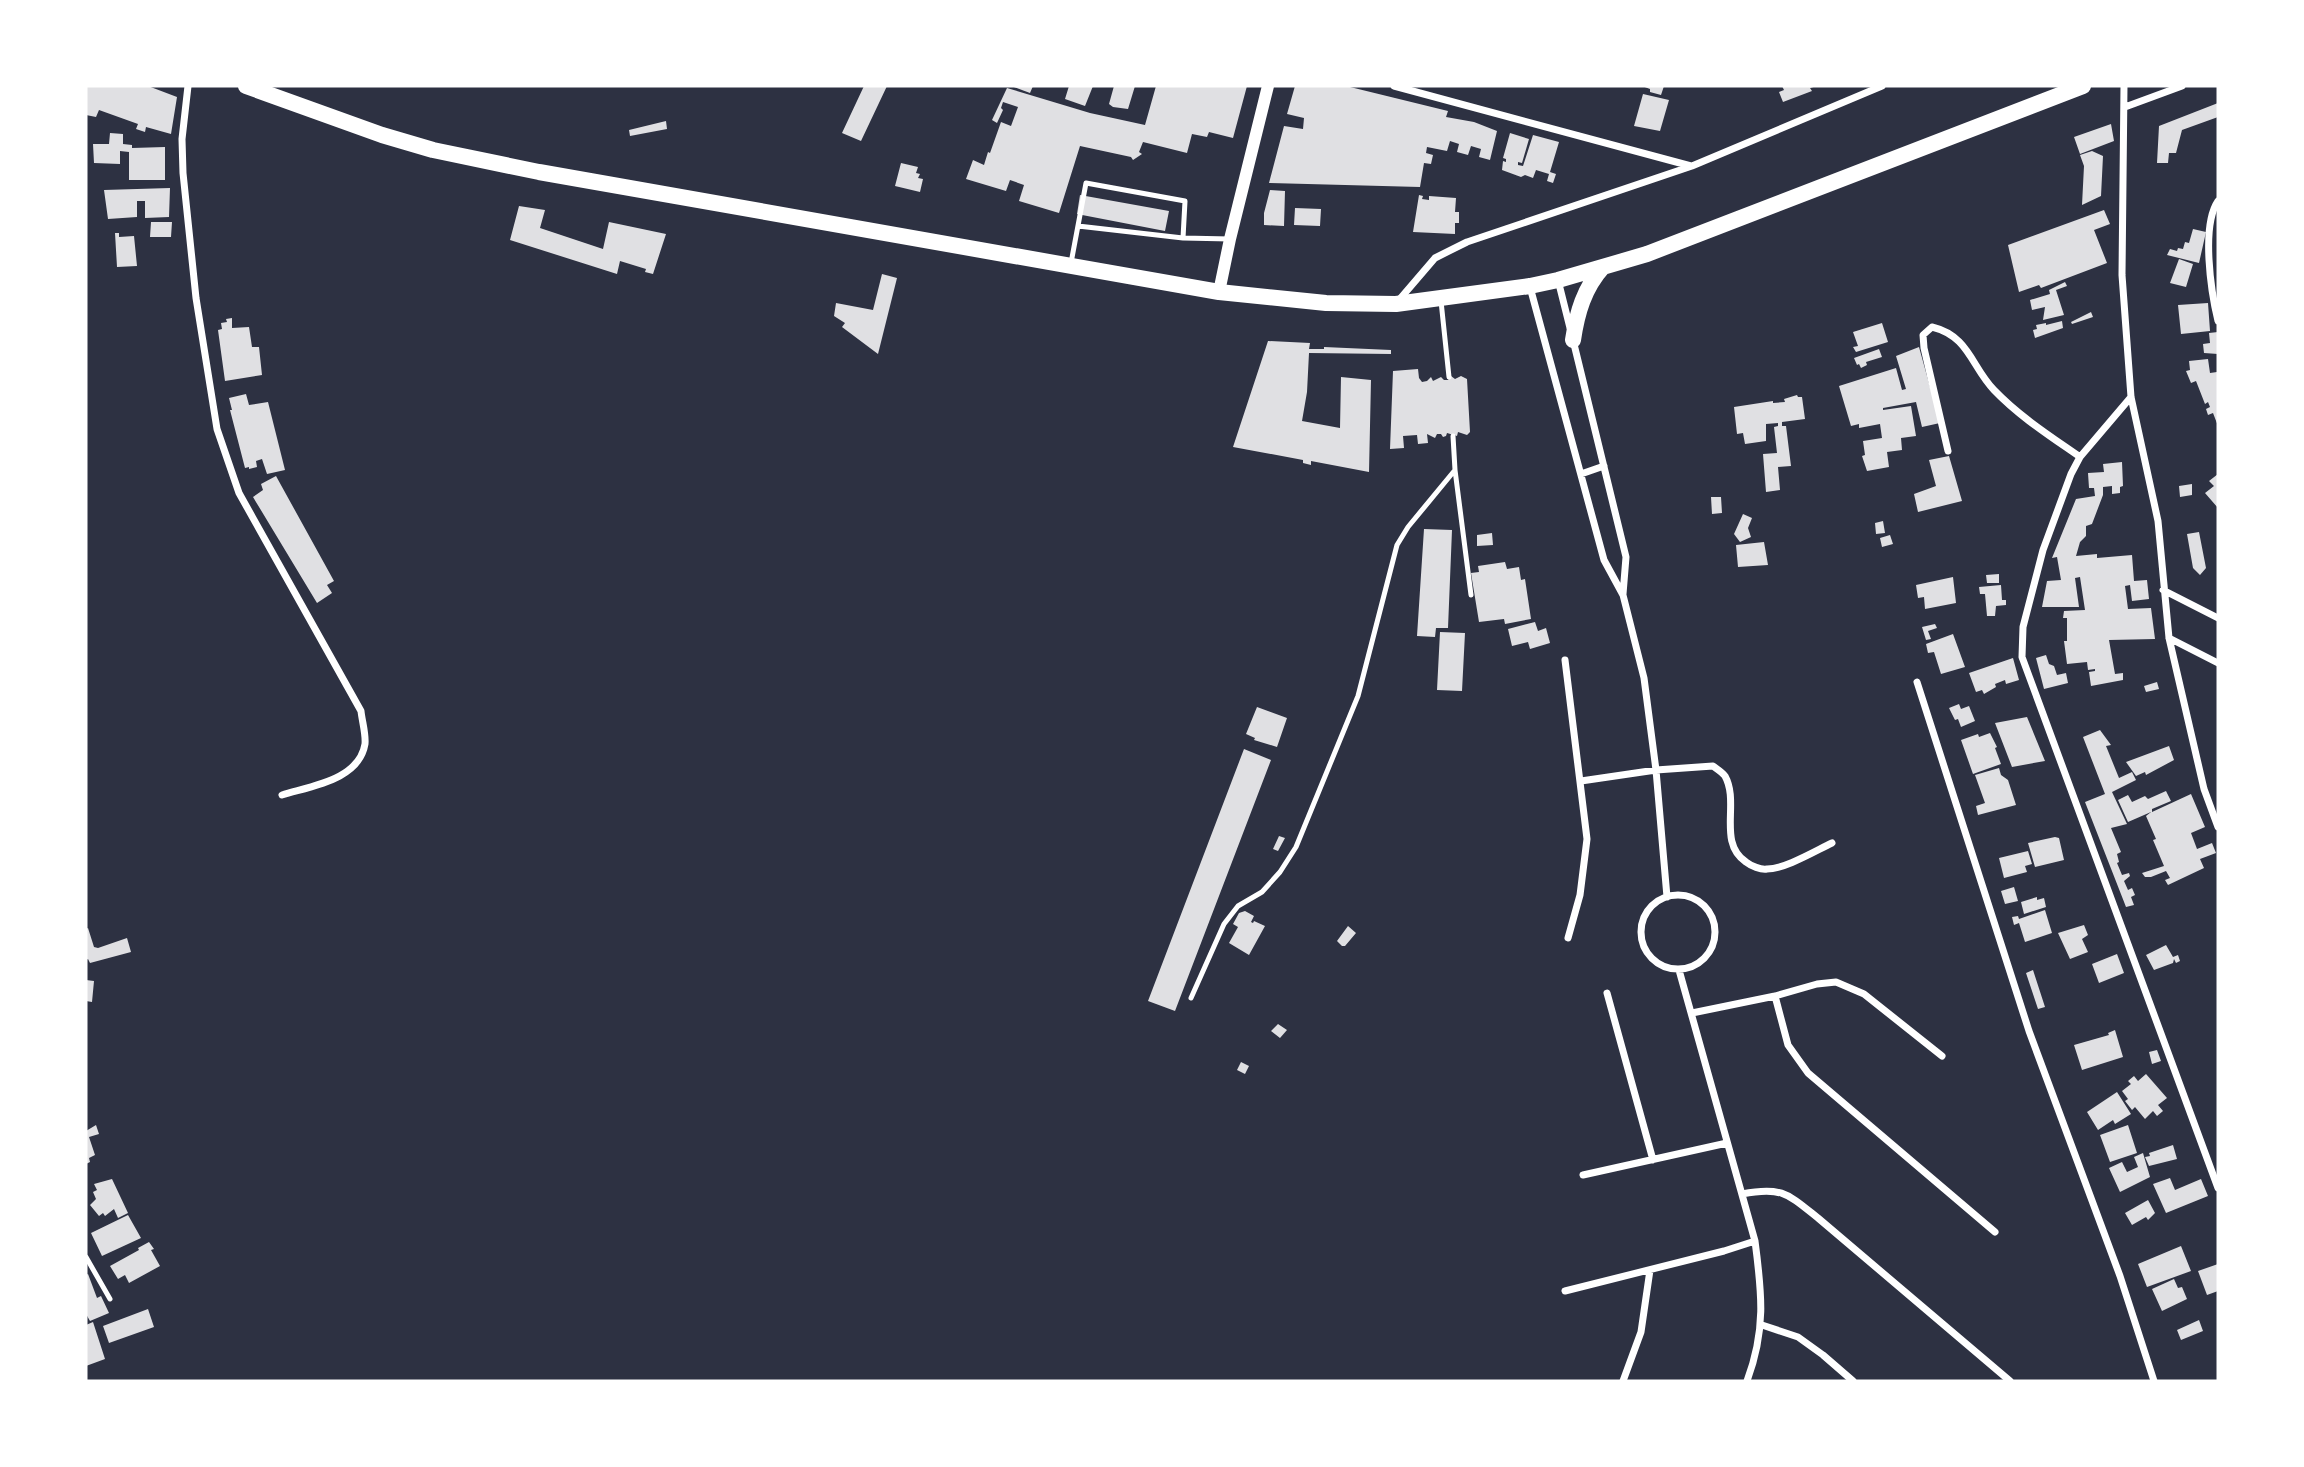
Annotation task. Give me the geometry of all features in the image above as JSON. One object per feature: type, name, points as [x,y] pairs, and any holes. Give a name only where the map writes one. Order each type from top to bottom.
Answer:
[{"type":"main road","points":[[246,86],[382,135],[477,160],[1219,292],[1315,302],[1396,303],[1558,281],[1647,254],[2083,86]]},
{"type":"main road","points":[[1573,340],[1582,300],[1603,267]]},
{"type":"street","points":[[188,86],[182,139],[183,173],[196,298],[217,429],[239,493],[361,711],[365,743],[355,767],[330,780],[282,795]]},
{"type":"street","points":[[1219,292],[1268,86]]},
{"type":"street","points":[[1394,86],[1692,166]]},
{"type":"street","points":[[1396,303],[1435,258],[1467,242],[1692,166],[1882,86]]},
{"type":"street","points":[[2124,86],[2122,275],[2131,397],[2158,521],[2169,638],[2204,789],[2218,827]]},
{"type":"street","points":[[2125,107],[2182,86]]},
{"type":"street","points":[[2218,201],[2209,225],[2211,272],[2218,321]]},
{"type":"street","points":[[1558,281],[1626,557],[1623,595]]},
{"type":"street","points":[[1530,286],[1604,560],[1623,595],[1644,678],[1656,770],[1667,897]]},
{"type":"street","points":[[1948,451],[1924,348],[1923,335],[1932,327],[1956,337],[1993,389],[2028,421],[2080,457]]},
{"type":"street","points":[[2131,397],[2080,457],[2043,550],[2023,627],[2022,657],[2218,1188]]},
{"type":"street","points":[[1581,474],[1604,466]]},
{"type":"street","points":[[2163,590],[2218,618]]},
{"type":"street","points":[[2169,638],[2218,663]]},
{"type":"street","points":[[1564,660],[1587,839],[1580,895],[1568,938]]},
{"type":"street","points":[[1917,682],[2029,1031],[2120,1276],[2154,1381]]},
{"type":"street","points":[[1581,781],[1656,770],[1713,766],[1724,775],[1729,788],[1730,830],[1736,855],[1750,865],[1766,870],[1784,865],[1832,843]]},
{"type":"street","points":[[1677,895],[1697,901],[1706,908],[1715,926],[1712,947],[1707,956],[1699,963],[1679,970],[1669,968],[1651,958],[1642,939],[1644,918],[1650,909],[1667,897],[1677,895]]},
{"type":"street","points":[[1679,970],[1755,1241],[1762,1325],[1754,1363],[1747,1381]]},
{"type":"street","points":[[1692,1013],[1836,982],[1864,994],[1942,1056]]},
{"type":"street","points":[[1607,993],[1653,1160]]},
{"type":"street","points":[[1775,996],[1788,1045],[1808,1073],[1995,1232]]},
{"type":"street","points":[[1583,1175],[1727,1143]]},
{"type":"street","points":[[1742,1194],[1767,1189],[1790,1196],[2010,1381]]},
{"type":"street","points":[[1565,1292],[1755,1241]]},
{"type":"street","points":[[1623,1381],[1641,1332],[1650,1270]]},
{"type":"street","points":[[1762,1325],[1798,1337],[1853,1381]]},
{"type":"lane","points":[[1070,266],[1086,183],[1185,201],[1183,239]]},
{"type":"lane","points":[[1078,226],[1183,239],[1230,239]]},
{"type":"lane","points":[[1441,298],[1449,377]]},
{"type":"lane","points":[[1453,436],[1471,595]]},
{"type":"lane","points":[[1191,998],[1224,924],[1238,906],[1262,892],[1280,872],[1296,847],[1359,696],[1397,545],[1408,527],[1455,470]]},
{"type":"lane","points":[[86,1257],[110,1299]]},
{"type":"building","points":[[86,86],[148,86],[177,97],[171,134],[146,127],[145,132],[136,129],[138,124],[99,110],[96,117],[86,115]]},
{"type":"building","points":[[864,86],[887,86],[861,141],[842,133]]},
{"type":"building","points":[[1011,86],[1033,86],[1030,93]]},
{"type":"building","points":[[1069,86],[1093,86],[1085,106],[1065,99]]},
{"type":"building","points":[[1114,86],[1135,86],[1128,109],[1109,104]]},
{"type":"building","points":[[1156,86],[1247,86],[1233,138],[1209,132],[1207,137],[1192,134],[1187,153],[1143,142],[1139,152],[1142,154],[1133,160],[1131,157],[1080,146],[1059,213],[1019,201],[1024,185],[1010,180],[1006,191],[966,179],[973,160],[984,165],[1001,122],[1011,126],[1018,107],[1003,102],[1003,110],[997,123],[992,120],[1007,88],[1090,113],[1145,125]]},
{"type":"building","points":[[1295,86],[1346,86],[1448,111],[1446,117],[1474,122],[1497,131],[1490,160],[1479,157],[1481,149],[1471,146],[1468,155],[1457,152],[1459,144],[1450,141],[1447,151],[1427,147],[1426,153],[1433,155],[1431,164],[1424,163],[1420,187],[1269,183],[1284,126],[1303,129],[1304,118],[1287,114]]},
{"type":"building","points":[[1642,86],[1664,86],[1661,95]]},
{"type":"building","points":[[1782,86],[1817,86],[1810,88],[1812,91],[1783,102],[1779,92],[1784,90]]},
{"type":"building","points":[[1643,94],[1669,100],[1660,131],[1634,126]]},
{"type":"building","points":[[2218,103],[2218,117],[2182,130],[2176,153],[2169,153],[2168,163],[2157,163],[2159,126]]},
{"type":"building","points":[[666,121],[667,129],[630,136],[629,130]]},
{"type":"building","points":[[2111,124],[2114,141],[2080,154],[2074,137]]},
{"type":"building","points":[[110,133],[123,134],[123,144],[132,145],[132,148],[165,147],[165,180],[129,180],[129,152],[120,151],[120,164],[94,163],[93,144],[109,144]]},
{"type":"building","points":[[1510,133],[1529,139],[1522,163],[1518,162],[1518,165],[1523,166],[1533,135],[1559,142],[1550,172],[1556,174],[1553,183],[1547,181],[1549,174],[1536,170],[1533,178],[1502,170],[1503,161],[1506,162],[1503,158]]},
{"type":"building","points":[[2092,151],[2103,156],[2101,196],[2082,205],[2084,166],[2080,155]]},
{"type":"building","points":[[901,163],[918,167],[918,178],[923,179],[920,192],[895,186]]},
{"type":"building","points":[[170,188],[169,217],[145,218],[145,201],[137,201],[137,217],[108,219],[104,190]]},
{"type":"building","points":[[1270,190],[1285,191],[1284,226],[1264,225]]},
{"type":"building","points":[[1080,195],[1169,211],[1165,231],[1077,214]]},
{"type":"building","points":[[1419,195],[1423,196],[1422,199],[1429,200],[1429,196],[1456,198],[1455,212],[1459,212],[1459,223],[1455,223],[1455,234],[1413,232]]},
{"type":"building","points":[[519,206],[545,210],[540,228],[603,249],[609,222],[666,234],[653,274],[620,261],[617,274],[510,240]]},
{"type":"building","points":[[1295,208],[1321,209],[1320,226],[1294,225]]},
{"type":"building","points":[[2104,210],[2110,224],[2094,230],[2107,263],[2041,288],[2039,285],[2019,292],[2008,245]]},
{"type":"building","points":[[151,222],[172,222],[171,237],[150,237]]},
{"type":"building","points":[[2193,229],[2206,232],[2199,263],[2167,255],[2170,249],[2177,251],[2178,248],[2183,249],[2185,242],[2189,243]]},
{"type":"building","points":[[115,233],[119,233],[119,237],[134,236],[137,266],[117,267]]},
{"type":"building","points":[[2179,259],[2193,264],[2186,287],[2170,283]]},
{"type":"building","points":[[882,274],[897,278],[878,354],[842,327],[845,323],[834,316],[836,303],[873,310]]},
{"type":"building","points":[[2065,282],[2067,286],[2056,290],[2064,315],[2043,320],[2045,307],[2032,310],[2030,300],[2050,294],[2049,290]]},
{"type":"building","points":[[2208,303],[2210,331],[2181,334],[2178,305]]},
{"type":"building","points":[[2091,312],[2093,317],[2072,324],[2071,322]]},
{"type":"building","points":[[232,318],[232,328],[249,327],[252,347],[259,347],[262,375],[225,381],[218,330],[222,329],[221,323]]},
{"type":"building","points":[[2062,321],[2063,328],[2035,338],[2033,330],[2037,329],[2036,325]]},
{"type":"building","points":[[1882,323],[1888,342],[1856,352],[1853,347],[1858,346],[1853,332]]},
{"type":"building","points":[[2218,332],[2218,354],[2204,353],[2203,344],[2210,343],[2209,333]]},
{"type":"building","points":[[1268,341],[1310,343],[1309,349],[1324,347],[1391,350],[1391,354],[1309,353],[1302,421],[1340,428],[1341,377],[1371,380],[1369,472],[1311,461],[1311,465],[1303,463],[1303,460],[1233,447]]},
{"type":"building","points":[[1919,347],[1940,423],[1922,427],[1916,402],[1883,408],[1911,406],[1916,436],[1901,438],[1902,450],[1887,452],[1889,467],[1867,471],[1862,456],[1865,455],[1863,441],[1882,438],[1880,424],[1859,428],[1859,424],[1851,426],[1839,386],[1896,368],[1902,390],[1906,389],[1896,356]]},
{"type":"building","points":[[1879,349],[1882,357],[1866,362],[1867,365],[1861,368],[1857,365],[1854,358]]},
{"type":"building","points":[[2208,359],[2210,373],[2217,372],[2218,376],[2218,426],[2213,413],[2208,415],[2206,409],[2210,407],[2208,402],[2205,404],[2196,381],[2191,383],[2186,371],[2190,370],[2189,361]]},
{"type":"building","points":[[1418,369],[1422,382],[1431,377],[1433,381],[1441,377],[1448,380],[1451,376],[1455,379],[1461,376],[1467,379],[1470,432],[1467,435],[1458,432],[1457,436],[1447,433],[1443,437],[1437,434],[1435,438],[1427,434],[1428,443],[1418,444],[1417,435],[1403,436],[1404,448],[1390,449],[1393,371]]},
{"type":"building","points":[[246,394],[249,405],[268,402],[285,470],[267,474],[262,459],[256,461],[257,467],[245,468],[229,398]]},
{"type":"building","points":[[1797,395],[1802,397],[1805,419],[1782,422],[1782,426],[1786,426],[1791,466],[1778,467],[1780,490],[1766,492],[1763,454],[1777,453],[1774,427],[1778,426],[1778,423],[1766,424],[1766,441],[1745,444],[1743,433],[1737,434],[1734,407],[1773,401],[1785,402],[1784,399]]},
{"type":"building","points":[[1949,456],[1962,501],[1918,512],[1914,494],[1936,486],[1929,460]]},
{"type":"building","points":[[2122,462],[2123,486],[2120,487],[2120,493],[2112,494],[2112,486],[2103,487],[2103,495],[2092,524],[2086,526],[2086,536],[2080,542],[2076,556],[2097,554],[2097,558],[2132,555],[2134,581],[2147,580],[2149,599],[2132,601],[2130,585],[2125,586],[2128,609],[2151,608],[2155,639],[2109,640],[2115,674],[2123,673],[2123,680],[2091,686],[2089,672],[2095,669],[2088,670],[2087,662],[2067,664],[2064,641],[2067,641],[2067,618],[2063,618],[2064,611],[2085,610],[2080,577],[2075,578],[2079,607],[2042,607],[2047,581],[2061,580],[2057,557],[2052,558],[2076,499],[2095,496],[2094,488],[2089,488],[2088,473],[2104,472],[2103,464]]},
{"type":"building","points":[[2218,474],[2218,508],[2205,493],[2214,486],[2209,481]]},
{"type":"building","points":[[276,476],[334,581],[327,585],[332,593],[317,603],[253,497],[263,490],[261,484]]},
{"type":"building","points":[[2192,484],[2192,495],[2180,497],[2179,486]]},
{"type":"building","points":[[1711,497],[1721,497],[1722,513],[1712,514]]},
{"type":"building","points":[[1743,514],[1752,518],[1748,528],[1751,537],[1740,542],[1734,534]]},
{"type":"building","points":[[1883,521],[1885,533],[1876,534],[1875,523]]},
{"type":"building","points":[[1424,529],[1452,530],[1448,628],[1436,628],[1435,637],[1417,636]]},
{"type":"building","points":[[2199,532],[2206,568],[2200,575],[2193,568],[2187,534]]},
{"type":"building","points":[[1492,533],[1493,545],[1477,546],[1477,535]]},
{"type":"building","points":[[1890,535],[1893,544],[1882,547],[1880,538]]},
{"type":"building","points":[[1764,542],[1768,565],[1738,567],[1736,545]]},
{"type":"building","points":[[1505,562],[1507,569],[1519,567],[1521,580],[1525,579],[1531,619],[1505,624],[1504,619],[1479,622],[1471,573],[1479,572],[1478,566]]},
{"type":"building","points":[[1999,574],[1999,583],[1987,583],[1986,575]]},
{"type":"building","points":[[1953,577],[1956,603],[1925,609],[1924,597],[1918,598],[1916,585]]},
{"type":"building","points":[[2001,585],[2002,600],[2006,600],[2006,605],[1996,606],[1995,616],[1987,616],[1985,594],[1980,594],[1979,587]]},
{"type":"building","points":[[1535,622],[1538,631],[1546,628],[1550,643],[1530,649],[1528,642],[1512,646],[1508,629]]},
{"type":"building","points":[[1935,624],[1937,628],[1928,631],[1931,639],[1926,640],[1922,627]]},
{"type":"building","points":[[1440,632],[1465,633],[1462,691],[1437,690]]},
{"type":"building","points":[[1953,634],[1965,667],[1941,674],[1934,652],[1928,653],[1926,644]]},
{"type":"building","points":[[2046,655],[2057,675],[2066,673],[2068,683],[2044,689],[2036,658]]},
{"type":"building","points":[[2013,658],[2019,680],[2006,684],[2005,680],[1995,684],[1996,687],[1984,694],[1982,690],[1976,692],[1969,673]]},
{"type":"building","points":[[2157,682],[2159,689],[2146,692],[2144,686]]},
{"type":"building","points":[[1959,704],[1961,709],[1969,706],[1975,721],[1961,727],[1949,708]]},
{"type":"building","points":[[1257,707],[1287,718],[1277,747],[1254,740],[1255,738],[1246,734]]},
{"type":"building","points":[[2027,717],[2045,761],[2012,767],[1995,723]]},
{"type":"building","points":[[2100,730],[2111,745],[2106,746],[2119,778],[2132,772],[2136,780],[2112,792],[2127,824],[2111,828],[2121,852],[2117,854],[2117,863],[2122,875],[2129,873],[2130,876],[2124,881],[2128,890],[2132,888],[2135,895],[2131,897],[2134,905],[2126,907],[2085,802],[2105,794],[2083,737]]},
{"type":"building","points":[[1990,733],[2001,764],[1973,774],[1961,740]]},
{"type":"building","points":[[2169,746],[2174,760],[2146,775],[2145,772],[2136,776],[2126,762]]},
{"type":"building","points":[[1244,749],[1271,760],[1175,1011],[1148,1001]]},
{"type":"building","points":[[1999,768],[2001,775],[2008,780],[2016,805],[1978,815],[1976,806],[1985,803],[1975,775]]},
{"type":"building","points":[[2166,791],[2171,801],[2152,809],[2152,812],[2191,794],[2205,827],[2191,833],[2197,849],[2212,843],[2216,853],[2200,859],[2204,868],[2168,885],[2165,880],[2170,878],[2166,871],[2151,877],[2145,877],[2142,873],[2164,866],[2146,816],[2151,812],[2128,822],[2118,800],[2128,795],[2132,802],[2145,796],[2148,799]]},
{"type":"building","points":[[1279,836],[1285,838],[1278,851],[1273,849]]},
{"type":"building","points":[[2059,838],[2064,860],[2035,867],[2028,843]]},
{"type":"building","points":[[2028,851],[2032,864],[2025,866],[2027,872],[2004,878],[1999,858]]},
{"type":"building","points":[[2014,887],[2018,901],[2005,904],[2001,891]]},
{"type":"building","points":[[2037,897],[2037,900],[2044,898],[2046,907],[2024,914],[2021,902]]},
{"type":"building","points":[[2045,910],[2052,933],[2025,942],[2019,923],[2014,925],[2012,917],[2018,916],[2019,919]]},
{"type":"building","points":[[1245,911],[1254,916],[1251,922],[1265,926],[1249,955],[1229,943],[1238,927],[1233,924],[1239,913]]},
{"type":"building","points":[[2084,925],[2088,935],[2082,939],[2088,952],[2070,959],[2058,933]]},
{"type":"building","points":[[1348,926],[1356,933],[1342,946],[1337,941]]},
{"type":"building","points":[[88,928],[94,947],[127,938],[131,952],[90,963],[86,960]]},
{"type":"building","points":[[2166,945],[2173,957],[2178,955],[2180,961],[2176,963],[2174,959],[2173,963],[2154,970],[2146,955]]},
{"type":"building","points":[[2117,954],[2124,973],[2099,983],[2092,964]]},
{"type":"building","points":[[2033,970],[2045,1007],[2038,1009],[2026,973]]},
{"type":"building","points":[[86,980],[94,981],[92,1002],[86,1001]]},
{"type":"building","points":[[1278,1024],[1287,1030],[1280,1038],[1271,1031]]},
{"type":"building","points":[[2115,1030],[2123,1057],[2082,1070],[2074,1045],[2109,1035],[2108,1033]]},
{"type":"building","points":[[2157,1050],[2161,1061],[2152,1064],[2149,1052]]},
{"type":"building","points":[[1241,1062],[1249,1066],[1245,1074],[1237,1070]]},
{"type":"building","points":[[2146,1074],[2167,1098],[2158,1105],[2163,1111],[2157,1116],[2153,1111],[2145,1119],[2135,1107],[2132,1110],[2122,1091],[2131,1084],[2128,1081],[2134,1076],[2138,1081]]},
{"type":"building","points":[[2117,1092],[2131,1114],[2115,1124],[2113,1120],[2098,1130],[2087,1112]]},
{"type":"building","points":[[96,1125],[99,1134],[89,1137],[95,1155],[89,1158],[90,1162],[86,1164],[86,1131]]},
{"type":"building","points":[[2128,1125],[2137,1153],[2110,1162],[2100,1135]]},
{"type":"building","points":[[2173,1145],[2177,1159],[2149,1166],[2145,1157],[2150,1156],[2149,1153]]},
{"type":"building","points":[[2143,1153],[2150,1177],[2120,1192],[2109,1168],[2122,1162],[2127,1172],[2138,1167],[2134,1157]]},
{"type":"building","points":[[2170,1178],[2175,1190],[2201,1179],[2208,1196],[2166,1213],[2153,1184]]},
{"type":"building","points":[[112,1179],[128,1213],[118,1218],[114,1209],[105,1216],[103,1213],[99,1216],[90,1205],[96,1199],[93,1192],[97,1190],[94,1184]]},
{"type":"building","points":[[2148,1200],[2155,1213],[2148,1220],[2146,1217],[2132,1225],[2125,1213]]},
{"type":"building","points":[[128,1215],[141,1238],[102,1256],[91,1233]]},
{"type":"building","points":[[149,1242],[160,1266],[129,1283],[125,1275],[118,1279],[110,1266]]},
{"type":"building","points":[[2181,1246],[2191,1271],[2147,1287],[2138,1264]]},
{"type":"building","points":[[2218,1264],[2218,1291],[2207,1295],[2198,1271]]},
{"type":"building","points":[[88,1274],[97,1298],[101,1296],[109,1313],[90,1321],[86,1314]]},
{"type":"building","points":[[2174,1279],[2178,1288],[2182,1287],[2187,1299],[2162,1311],[2152,1289]]},
{"type":"building","points":[[148,1309],[154,1327],[109,1343],[103,1326]]},
{"type":"building","points":[[2199,1320],[2203,1331],[2181,1340],[2177,1330]]},
{"type":"building","points":[[93,1322],[105,1359],[86,1366],[86,1325]]}]
